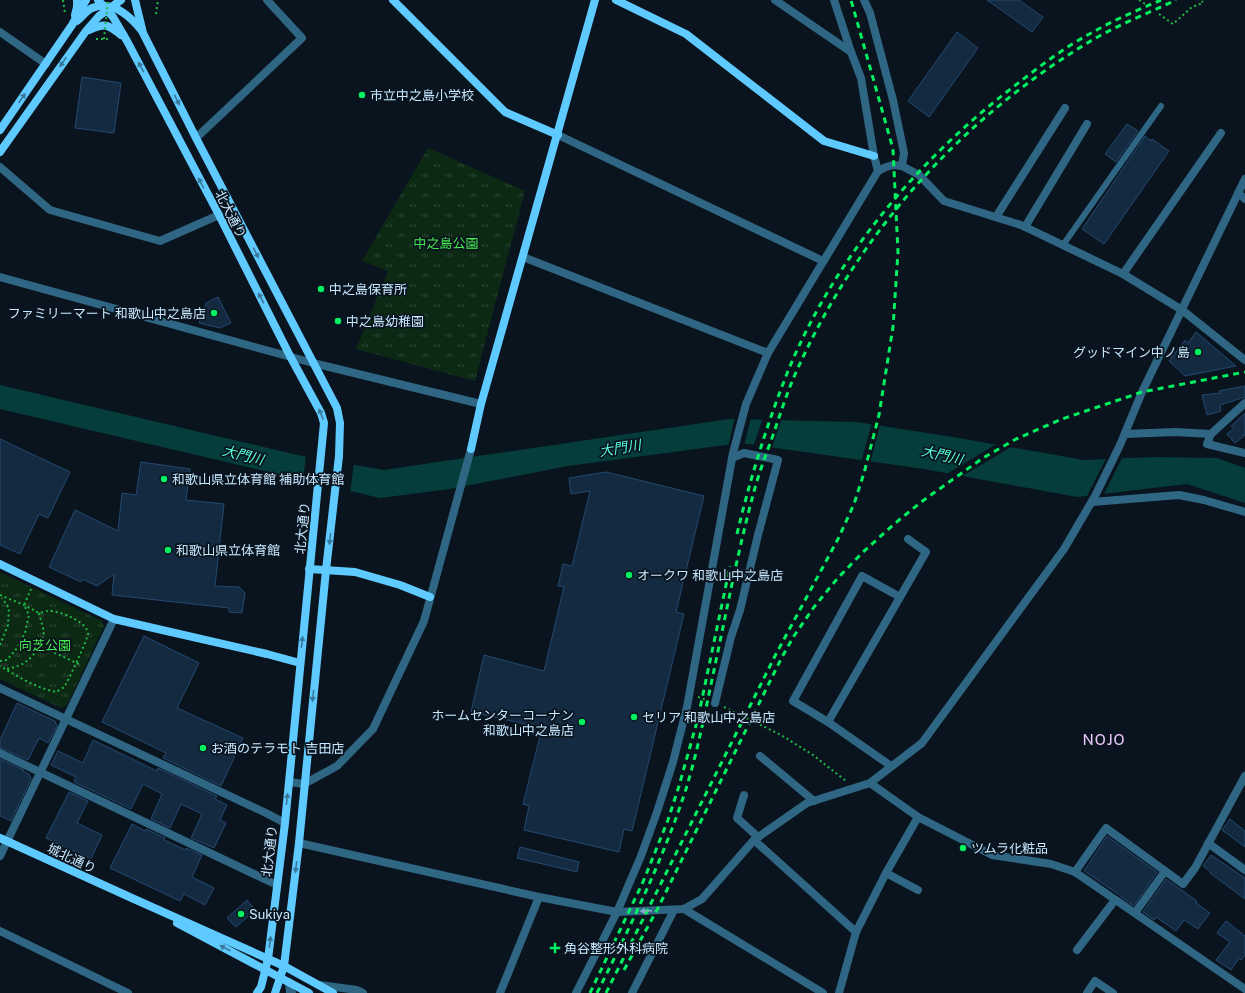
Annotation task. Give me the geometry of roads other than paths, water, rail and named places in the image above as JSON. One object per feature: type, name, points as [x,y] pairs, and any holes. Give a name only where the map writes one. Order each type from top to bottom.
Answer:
[{"type":"street","points":[[72,26],[77,7],[77,0]]},
{"type":"street","points":[[0,130],[72,26],[86,0]]},
{"type":"street","points":[[0,152],[86,31],[99,16],[106,4],[120,0]]},
{"type":"street","points":[[196,138],[302,38],[267,0]]},
{"type":"street","points":[[393,0],[505,112],[558,135],[823,261]]},
{"type":"street","points":[[289,782],[304,784],[337,766],[373,729],[424,621],[471,449],[481,404],[595,0]]},
{"type":"street","points":[[616,0],[686,34],[824,141],[874,156]]},
{"type":"street","points":[[775,0],[851,52]]},
{"type":"street","points":[[834,0],[861,78],[874,156],[878,171]]},
{"type":"street","points":[[864,0],[870,13],[894,107],[904,153],[902,166]]},
{"type":"street","name":"北大通り","points":[[137,3],[143,33],[337,408],[340,423],[339,456],[326,570],[299,844],[284,966],[275,993]]},
{"type":"street","points":[[72,26],[93,4],[106,4],[118,7],[132,19],[143,33]]},
{"type":"street","points":[[86,31],[93,4]]},
{"type":"street","name":"北大通り","points":[[106,4],[127,41],[218,215],[321,413],[324,423],[285,823],[268,959],[257,993]]},
{"type":"street","points":[[86,31],[100,25],[111,26],[127,41]]},
{"type":"street","points":[[0,32],[46,64]]},
{"type":"street","points":[[996,217],[1065,108]]},
{"type":"street","points":[[1025,227],[1087,124]]},
{"type":"street","points":[[1123,274],[1221,134]]},
{"type":"street","points":[[576,993],[617,912],[641,856],[673,762],[689,694],[733,455],[746,404],[768,352],[878,171],[893,165],[902,166],[919,175],[944,201],[1025,227],[1123,274],[1182,310],[1245,360]]},
{"type":"street","points":[[0,167],[50,210],[160,241],[218,215]]},
{"type":"street","points":[[299,844],[539,897],[617,912],[684,909],[702,899],[756,839],[807,803],[870,783],[922,743],[1064,549],[1093,499],[1120,445],[1142,392],[1245,179]]},
{"type":"street","points":[[1238,193],[1245,198]]},
{"type":"street","points":[[523,257],[768,352]]},
{"type":"street","points":[[0,277],[313,363],[481,404]]},
{"type":"street","points":[[1245,403],[1211,434],[1207,444],[1245,453]]},
{"type":"street","points":[[1125,434],[1175,432],[1211,434]]},
{"type":"street","points":[[715,703],[778,460],[744,453],[733,455]]},
{"type":"street","points":[[1093,499],[1179,495],[1204,500],[1245,512]]},
{"type":"street","points":[[828,722],[926,552],[908,539]]},
{"type":"street","points":[[0,564],[114,619],[300,663]]},
{"type":"street","points":[[309,569],[355,572],[400,585],[430,597]]},
{"type":"street","points":[[891,766],[828,722],[793,701],[862,576],[900,598]]},
{"type":"street","points":[[0,856],[114,619]]},
{"type":"street","points":[[0,688],[285,823]]},
{"type":"street","points":[[0,753],[277,885]]},
{"type":"street","points":[[764,756],[814,801]]},
{"type":"street","points":[[1075,872],[1106,828],[1184,884],[1195,868],[1245,776]]},
{"type":"street","points":[[870,783],[918,817],[992,855],[1051,864],[1075,872],[1245,989]]},
{"type":"street","points":[[744,795],[737,818],[756,839],[856,932]]},
{"type":"street","points":[[839,993],[856,932],[886,873],[918,817]]},
{"type":"street","name":"城北通り","points":[[0,838],[134,900]]},
{"type":"street","points":[[1208,842],[1245,870]]},
{"type":"street","points":[[1135,913],[1165,871]]},
{"type":"street","points":[[886,873],[918,890]]},
{"type":"street","points":[[500,993],[539,897]]},
{"type":"street","points":[[134,900],[284,966],[333,993]]},
{"type":"street","points":[[134,900],[309,993]]},
{"type":"street","points":[[1077,950],[1115,900]]},
{"type":"street","points":[[684,909],[823,993]]},
{"type":"street","points":[[632,993],[674,910]]},
{"type":"street","points":[[0,931],[128,993]]},
{"type":"street","points":[[1087,993],[1095,981],[1114,993]]},
{"type":"street","points":[[289,982],[290,992],[292,993]]},
{"type":"street","points":[[320,985],[357,990],[362,993]]},
{"type":"lane","points":[[1063,245],[1161,106]]},
{"type":"water","name":"大門川","points":[[0,385],[298,455],[384,470],[729,419],[857,422],[1084,460],[1153,457],[1217,458],[1245,468],[1245,503],[1187,484],[1077,497],[924,469],[741,443],[568,466],[450,489],[380,498],[0,409]]},
{"type":"railway","points":[[606,993],[776,654],[838,539],[854,504],[864,473],[879,415],[893,327],[898,252],[893,149],[851,0]]},
{"type":"railway","points":[[737,534],[760,452],[788,371],[807,330],[828,291],[853,253],[880,217],[909,182],[941,150],[974,119],[1018,83],[1082,38],[1118,19],[1161,0]]},
{"type":"railway","points":[[597,993],[634,918],[667,842],[686,789],[699,739],[736,567],[755,488],[790,387],[822,319],[852,270],[884,224],[920,181],[959,141],[1001,104],[1046,70],[1094,39],[1124,23],[1176,0]]},
{"type":"railway","points":[[624,970],[657,910],[782,657],[794,636],[814,607],[837,579],[862,553],[921,502],[983,458],[1016,439],[1062,419],[1142,392],[1245,372]]},
{"type":"railway","points":[[590,993],[643,882],[668,820],[698,718],[730,566]]},
{"type":"place","name":"市立中之島小学校","points":[[362,95]]},
{"type":"place","name":"中之島保育所","points":[[321,289]]},
{"type":"place","name":"ファミリーマート 和歌山中之島店","points":[[214,313]]},
{"type":"place","name":"中之島幼稚園","points":[[338,321]]},
{"type":"place","name":"グッドマイン中ノ島","points":[[1198,352]]},
{"type":"place","name":"和歌山県立体育館 補助体育館","points":[[164,479]]},
{"type":"place","name":"和歌山県立体育館","points":[[168,550]]},
{"type":"place","name":"オークワ 和歌山中之島店","points":[[629,575]]},
{"type":"place","name":"セリア 和歌山中之島店","points":[[634,717]]},
{"type":"place","name":"ホームセンターコーナン 和歌山中之島店","points":[[582,722]]},
{"type":"place","name":"お酒のテラモト 吉田店","points":[[203,748]]},
{"type":"place","name":"ツムラ化粧品","points":[[963,848]]},
{"type":"place","name":"Sukiya","points":[[241,914]]},
{"type":"place","name":"角谷整形外科病院","points":[[555,948]]},
{"type":"district","name":"NOJO","points":[[1104,740]]},
{"type":"park label","name":"中之島公園","points":[[446,243]]},
{"type":"park label","name":"向芝公園","points":[[45,645]]}]
